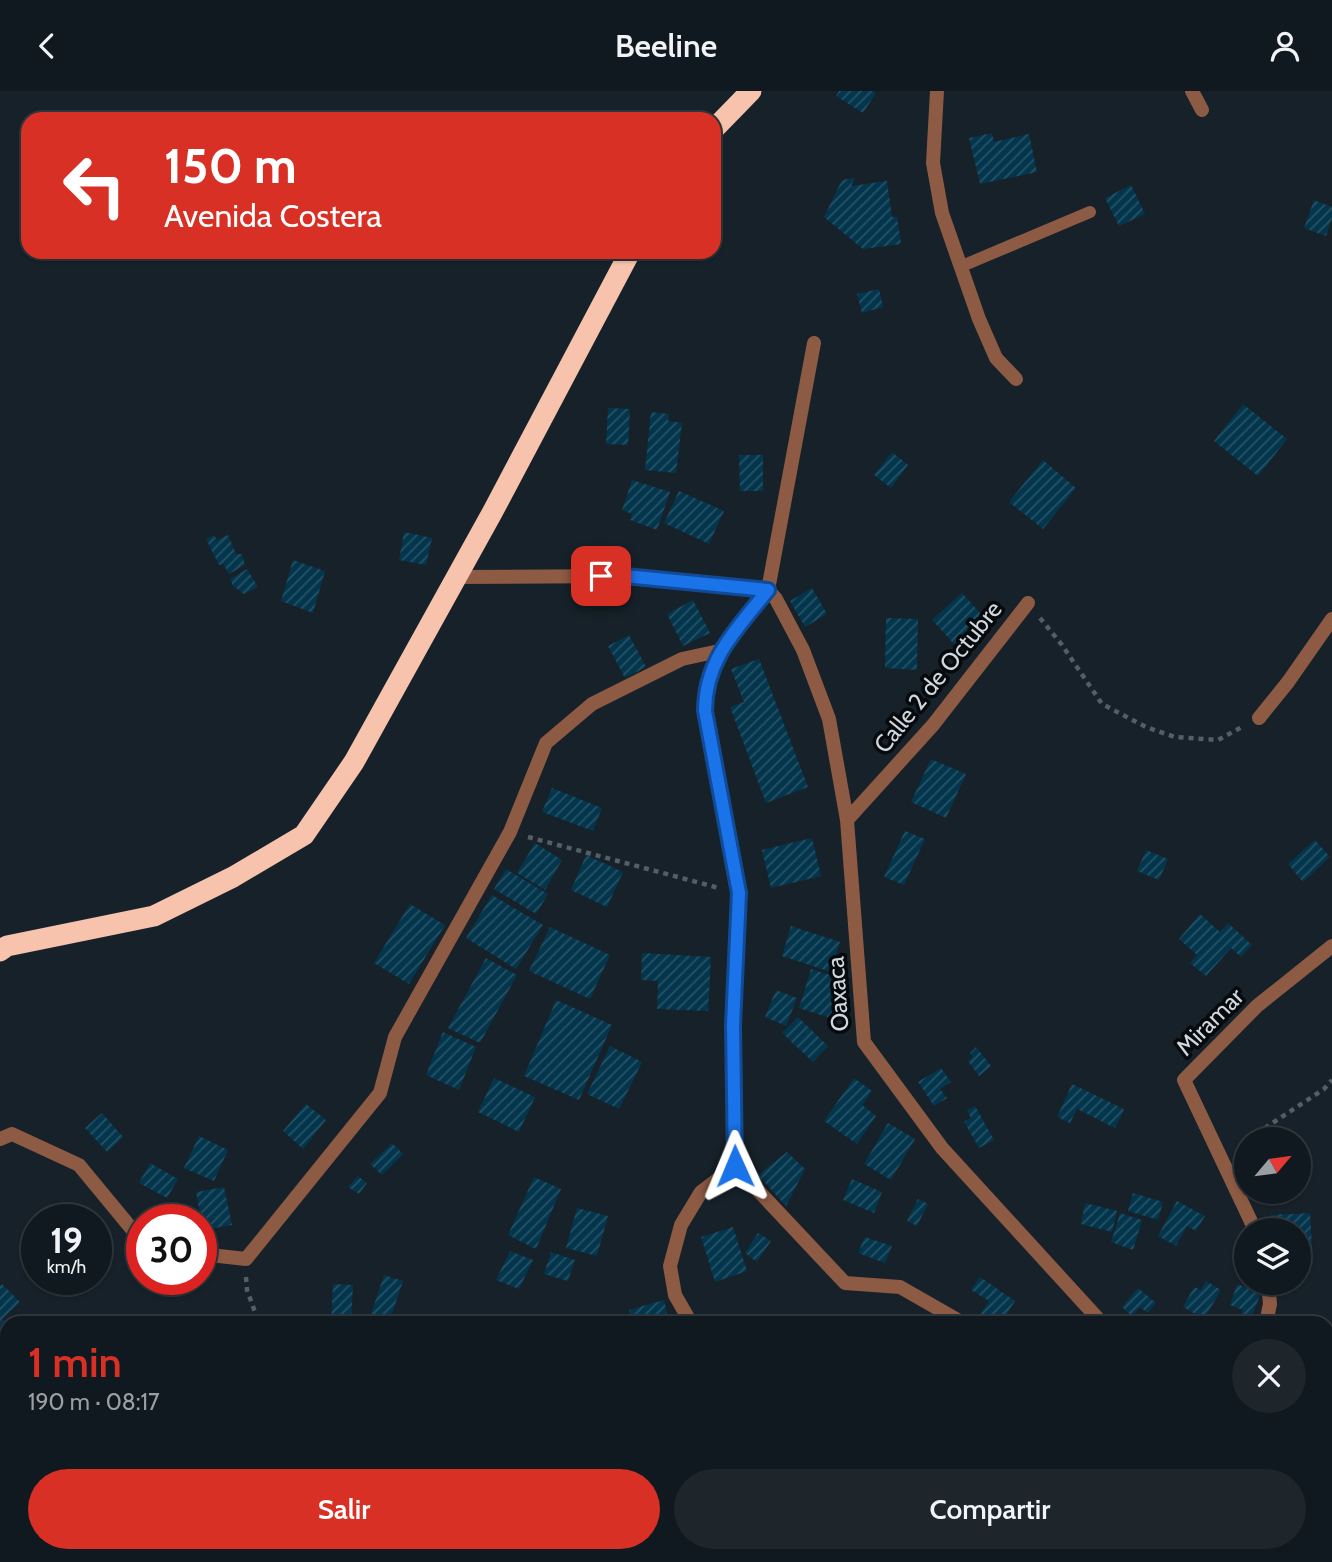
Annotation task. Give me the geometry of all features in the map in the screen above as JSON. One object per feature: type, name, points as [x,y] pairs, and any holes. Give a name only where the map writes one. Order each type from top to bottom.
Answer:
[{"type":"highway","points":[[721,122],[751,91]]},
{"type":"highway","points":[[0,951],[7,946],[154,916],[233,877],[304,835],[354,762],[492,513],[626,259]]},
{"type":"street","points":[[937,91],[933,163],[942,213],[979,319],[996,358],[1016,379]]},
{"type":"street","points":[[1192,91],[1202,110]]},
{"type":"street","points":[[814,342],[768,590],[719,651],[705,691],[705,711],[739,893],[733,1025],[735,1166],[845,1283],[900,1287],[952,1316]]},
{"type":"street","points":[[455,577],[625,576],[768,590]]},
{"type":"street","name":"Oaxaca","points":[[768,590],[776,599],[803,650],[830,719],[847,820],[864,1042],[942,1148],[1096,1316]]},
{"type":"street","name":"Calle 2 de Octubre","points":[[847,820],[933,725],[1028,603]]},
{"type":"street","points":[[1259,718],[1288,683],[1332,619]]},
{"type":"street","points":[[217,1256],[246,1259],[380,1093],[395,1037],[510,832],[546,743],[592,704],[682,659],[719,651]]},
{"type":"street","name":"Miramar","points":[[1249,1218],[1184,1080],[1257,1006],[1332,946]]},
{"type":"street","points":[[0,1139],[12,1134],[79,1165],[126,1222]]},
{"type":"street","points":[[687,1316],[675,1294],[670,1266],[681,1225],[701,1192],[735,1166]]},
{"type":"street","points":[[1267,1316],[1269,1295]]},
{"type":"lane","points":[[962,267],[1090,212]]},
{"type":"path","name":"Calle 2 de Octubre","points":[[1028,603],[1062,645],[1102,704],[1146,727],[1175,737],[1218,740],[1232,733]]},
{"type":"path","points":[[510,832],[739,893]]},
{"type":"path","points":[[1266,1127],[1324,1089],[1332,1080]]},
{"type":"path","points":[[246,1259],[247,1290],[256,1316]]},
{"type":"building","points":[[839,91],[876,93],[863,113],[836,96]]},
{"type":"building","points":[[992,133],[994,142],[1029,134],[1037,172],[980,184],[969,138]]},
{"type":"building","points":[[855,178],[851,186],[887,181],[892,217],[897,217],[901,244],[863,249],[824,217],[842,180]]},
{"type":"building","points":[[1131,185],[1145,214],[1119,226],[1105,198]]},
{"type":"building","points":[[1314,200],[1332,207],[1332,218],[1326,236],[1304,228]]},
{"type":"building","points":[[879,289],[883,307],[862,313],[857,294]]},
{"type":"building","points":[[1243,404],[1287,439],[1258,476],[1214,441]]},
{"type":"building","points":[[608,408],[630,409],[628,445],[606,444]]},
{"type":"building","points":[[651,412],[669,414],[668,421],[682,423],[676,473],[645,470]]},
{"type":"building","points":[[892,452],[908,465],[891,488],[874,475]]},
{"type":"building","points":[[739,455],[763,455],[763,491],[740,491]]},
{"type":"building","points":[[1043,460],[1076,488],[1043,529],[1009,502]]},
{"type":"building","points":[[632,480],[670,492],[657,530],[630,520],[632,514],[622,510]]},
{"type":"building","points":[[679,491],[724,511],[709,544],[664,523]]},
{"type":"building","points":[[404,532],[432,538],[426,565],[399,560]]},
{"type":"building","points":[[214,535],[217,540],[228,535],[236,554],[242,554],[245,565],[229,574],[223,564],[219,565],[206,539]]},
{"type":"building","points":[[293,560],[325,571],[313,613],[281,601]]},
{"type":"building","points":[[247,569],[258,587],[244,594],[233,586],[230,579]]},
{"type":"building","points":[[812,588],[827,614],[805,627],[790,601]]},
{"type":"building","points":[[962,593],[991,625],[973,641],[967,634],[955,645],[932,620]]},
{"type":"building","points":[[693,600],[710,633],[683,646],[667,614]]},
{"type":"building","points":[[886,618],[918,619],[917,670],[885,668]]},
{"type":"building","points":[[629,635],[646,667],[625,678],[608,646]]},
{"type":"building","points":[[759,659],[808,787],[766,803],[730,707],[744,702],[731,669]]},
{"type":"building","points":[[931,759],[966,774],[946,818],[911,802]]},
{"type":"building","points":[[552,788],[602,808],[593,831],[542,812]]},
{"type":"building","points":[[905,831],[925,839],[904,885],[884,877]]},
{"type":"building","points":[[812,838],[821,876],[771,888],[762,850]]},
{"type":"building","points":[[1315,840],[1330,857],[1303,882],[1288,864]]},
{"type":"building","points":[[535,843],[562,860],[545,890],[517,873]]},
{"type":"building","points":[[1146,850],[1168,859],[1159,880],[1137,871]]},
{"type":"building","points":[[586,855],[623,872],[607,907],[571,890]]},
{"type":"building","points":[[506,869],[548,894],[536,914],[494,889]]},
{"type":"building","points":[[492,895],[543,925],[516,969],[466,938]]},
{"type":"building","points":[[410,904],[445,925],[409,984],[374,963]]},
{"type":"building","points":[[1200,914],[1220,932],[1228,923],[1252,945],[1241,957],[1231,948],[1206,976],[1190,963],[1197,955],[1179,939]]},
{"type":"building","points":[[791,926],[840,942],[831,972],[782,956]]},
{"type":"building","points":[[550,927],[610,955],[590,999],[529,971]]},
{"type":"building","points":[[642,953],[711,957],[708,1011],[657,1009],[658,981],[641,980]]},
{"type":"building","points":[[486,958],[517,975],[480,1043],[448,1028]]},
{"type":"building","points":[[811,969],[842,979],[830,1018],[799,1008]]},
{"type":"building","points":[[776,990],[797,998],[786,1026],[765,1017]]},
{"type":"building","points":[[556,1000],[612,1025],[579,1100],[524,1076]]},
{"type":"building","points":[[798,1017],[828,1046],[813,1062],[782,1033]]},
{"type":"building","points":[[443,1032],[476,1047],[459,1090],[426,1075]]},
{"type":"building","points":[[610,1046],[642,1062],[619,1109],[587,1094]]},
{"type":"building","points":[[976,1047],[991,1066],[979,1076],[968,1061],[973,1057],[970,1053]]},
{"type":"building","points":[[941,1068],[951,1082],[940,1089],[947,1098],[934,1106],[918,1082]]},
{"type":"building","points":[[494,1078],[535,1097],[519,1132],[478,1112]]},
{"type":"building","points":[[854,1078],[872,1091],[862,1105],[876,1116],[857,1144],[824,1121]]},
{"type":"building","points":[[1072,1084],[1124,1109],[1115,1128],[1077,1109],[1070,1123],[1057,1117]]},
{"type":"building","points":[[306,1104],[326,1120],[303,1149],[283,1131]]},
{"type":"building","points":[[975,1106],[994,1140],[979,1148],[964,1122],[971,1118],[967,1110]]},
{"type":"building","points":[[102,1113],[123,1137],[107,1152],[85,1128]]},
{"type":"building","points":[[888,1123],[915,1139],[891,1180],[864,1164]]},
{"type":"building","points":[[199,1136],[228,1150],[214,1181],[184,1168]]},
{"type":"building","points":[[392,1143],[403,1154],[382,1175],[370,1164]]},
{"type":"building","points":[[787,1152],[805,1169],[786,1206],[758,1175]]},
{"type":"building","points":[[150,1163],[178,1179],[167,1198],[139,1183]]},
{"type":"building","points":[[358,1176],[367,1183],[359,1194],[348,1187]]},
{"type":"building","points":[[534,1177],[561,1189],[536,1249],[508,1235]]},
{"type":"building","points":[[852,1179],[882,1192],[874,1213],[843,1200]]},
{"type":"building","points":[[224,1187],[232,1225],[217,1228],[217,1204],[198,1204],[196,1192]]},
{"type":"building","points":[[1133,1193],[1163,1202],[1158,1220],[1128,1211]]},
{"type":"building","points":[[918,1199],[928,1204],[917,1226],[907,1221]]},
{"type":"building","points":[[1177,1201],[1205,1216],[1196,1231],[1187,1226],[1176,1246],[1158,1236]]},
{"type":"building","points":[[1085,1203],[1117,1211],[1112,1232],[1081,1224]]},
{"type":"building","points":[[577,1208],[608,1216],[597,1256],[566,1248]]},
{"type":"building","points":[[1120,1213],[1142,1220],[1133,1250],[1111,1242]]},
{"type":"building","points":[[1310,1213],[1310,1218],[1271,1218],[1271,1215]]},
{"type":"building","points":[[733,1227],[747,1271],[715,1282],[701,1237]]},
{"type":"building","points":[[1311,1230],[1313,1264],[1311,1264]]},
{"type":"building","points":[[758,1233],[771,1241],[757,1262],[745,1253]]},
{"type":"building","points":[[865,1237],[892,1246],[885,1263],[858,1253]]},
{"type":"building","points":[[510,1251],[533,1260],[519,1289],[496,1280]]},
{"type":"building","points":[[551,1252],[575,1260],[568,1281],[544,1274]]},
{"type":"building","points":[[384,1275],[403,1281],[391,1316],[370,1316]]},
{"type":"building","points":[[980,1277],[1015,1301],[1005,1316],[979,1316],[989,1301],[971,1290]]},
{"type":"building","points":[[1206,1281],[1221,1290],[1206,1316],[1199,1316],[1183,1307],[1194,1287],[1201,1290]]},
{"type":"building","points":[[2,1284],[20,1302],[5,1316],[0,1316]]},
{"type":"building","points":[[333,1284],[353,1285],[351,1316],[331,1316]]},
{"type":"building","points":[[1138,1288],[1156,1303],[1148,1313],[1140,1307],[1132,1316],[1122,1307]]},
{"type":"building","points":[[1234,1293],[1260,1295],[1252,1316],[1241,1316],[1243,1310],[1230,1305]]},
{"type":"building","points":[[664,1300],[667,1316],[630,1316],[629,1310]]},
{"type":"route","points":[[601,576],[768,590],[719,651],[705,691],[705,711],[739,893],[733,1025],[735,1166]]}]
